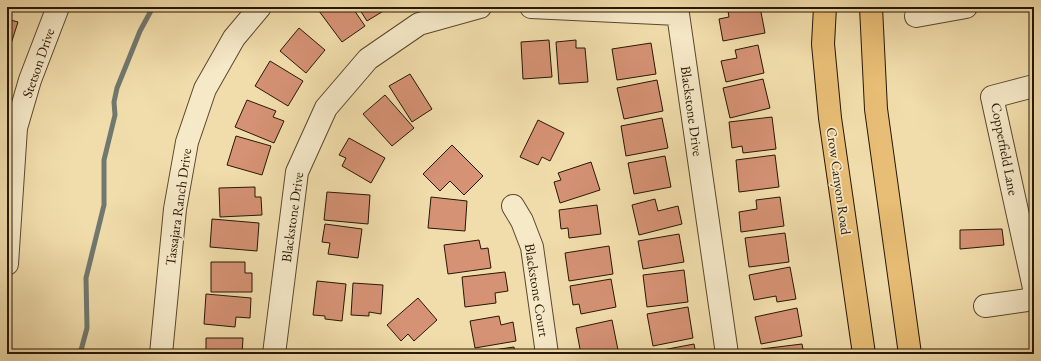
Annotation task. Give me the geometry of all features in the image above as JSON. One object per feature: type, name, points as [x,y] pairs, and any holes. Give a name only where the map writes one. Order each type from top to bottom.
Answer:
[{"type":"main road","name":"Crow Canyon Road","points":[[825,7],[823,44],[830,118],[864,354]]},
{"type":"main road","points":[[871,7],[876,109],[910,354]]},
{"type":"street","name":"Stetson Drive","points":[[7,264],[16,128],[30,80],[58,7]]},
{"type":"street","name":"Tassajara Ranch Drive","points":[[161,354],[175,209],[187,142],[206,89],[234,38],[260,7]]},
{"type":"street","name":"Blackstone Drive","points":[[274,354],[297,172],[326,108],[368,59],[418,24],[480,7]]},
{"type":"street","name":"Blackstone Drive","points":[[531,7],[678,14],[727,354]]},
{"type":"street","points":[[916,16],[966,7]]},
{"type":"street","name":"Copperfield Lane","points":[[1034,86],[992,97],[1034,288]]},
{"type":"street","name":"Blackstone Court","points":[[513,206],[522,221],[532,248],[547,354]]},
{"type":"street","points":[[986,306],[1034,299]]},
{"type":"building","points":[[316,7],[352,7],[365,26],[342,42]]},
{"type":"building","points":[[358,7],[390,7],[367,21]]},
{"type":"building","points":[[748,7],[760,7],[765,33],[723,41],[719,19],[729,17],[728,11]]},
{"type":"building","points":[[7,19],[18,22],[9,50],[7,49]]},
{"type":"building","points":[[299,28],[325,50],[306,73],[280,51]]},
{"type":"building","points":[[549,40],[552,77],[523,79],[521,42]]},
{"type":"building","points":[[576,40],[576,48],[585,48],[588,82],[559,84],[556,42]]},
{"type":"building","points":[[651,43],[656,74],[617,80],[612,49]]},
{"type":"building","points":[[758,45],[764,73],[726,82],[721,61],[737,58],[735,50]]},
{"type":"building","points":[[270,61],[303,81],[288,106],[255,86]]},
{"type":"building","points":[[410,74],[432,109],[412,122],[389,86]]},
{"type":"building","points":[[763,79],[770,108],[730,118],[723,88]]},
{"type":"building","points":[[657,80],[663,111],[624,119],[617,88]]},
{"type":"building","points":[[385,95],[414,128],[392,146],[363,114]]},
{"type":"building","points":[[247,100],[276,111],[273,117],[284,121],[274,143],[235,127]]},
{"type":"building","points":[[772,117],[776,149],[743,153],[742,146],[732,148],[729,122]]},
{"type":"building","points":[[662,118],[668,148],[626,156],[621,126]]},
{"type":"building","points":[[538,120],[564,133],[550,161],[542,157],[538,165],[520,157]]},
{"type":"building","points":[[236,136],[271,146],[262,175],[227,165]]},
{"type":"building","points":[[349,138],[385,158],[371,183],[342,166],[346,158],[339,155]]},
{"type":"building","points":[[452,145],[483,176],[464,195],[450,181],[440,191],[423,174]]},
{"type":"building","points":[[775,155],[779,187],[739,192],[736,160]]},
{"type":"building","points":[[665,156],[671,187],[634,194],[628,163]]},
{"type":"building","points":[[591,162],[600,190],[560,203],[554,182],[561,180],[558,173]]},
{"type":"building","points":[[255,187],[255,197],[261,197],[262,215],[220,217],[219,188]]},
{"type":"building","points":[[327,192],[370,195],[368,224],[324,220]]},
{"type":"building","points":[[431,197],[467,201],[465,231],[428,228]]},
{"type":"building","points":[[780,197],[784,226],[741,232],[739,212],[757,209],[756,200]]},
{"type":"building","points":[[655,199],[658,211],[678,206],[682,224],[639,235],[632,205]]},
{"type":"building","points":[[597,205],[601,234],[569,238],[568,228],[561,229],[559,210]]},
{"type":"building","points":[[212,219],[259,223],[257,251],[210,247]]},
{"type":"building","points":[[325,224],[362,229],[358,258],[328,254],[330,243],[322,242]]},
{"type":"building","points":[[1002,229],[1004,245],[960,249],[960,230]]},
{"type":"building","points":[[785,233],[789,262],[749,267],[745,238]]},
{"type":"building","points":[[679,234],[684,262],[643,269],[638,241]]},
{"type":"building","points":[[479,240],[481,249],[488,248],[491,268],[448,274],[444,245]]},
{"type":"building","points":[[609,246],[613,274],[569,281],[565,253]]},
{"type":"building","points":[[211,262],[245,262],[245,273],[252,273],[252,292],[211,292]]},
{"type":"building","points":[[790,267],[796,299],[777,302],[776,296],[754,300],[749,275]]},
{"type":"building","points":[[684,270],[688,302],[647,307],[643,275]]},
{"type":"building","points":[[505,272],[508,291],[495,293],[496,303],[465,307],[462,277]]},
{"type":"building","points":[[611,279],[616,307],[581,314],[579,304],[573,305],[570,286]]},
{"type":"building","points":[[317,281],[346,284],[342,321],[325,319],[325,316],[313,315]]},
{"type":"building","points":[[353,283],[383,285],[381,314],[369,312],[369,316],[351,315]]},
{"type":"building","points":[[206,294],[251,298],[250,318],[236,317],[235,327],[204,324]]},
{"type":"building","points":[[418,298],[437,320],[414,341],[408,334],[401,341],[387,325]]},
{"type":"building","points":[[688,307],[693,338],[653,346],[647,314]]},
{"type":"building","points":[[797,308],[802,336],[761,344],[755,317]]},
{"type":"building","points":[[499,316],[501,325],[513,322],[516,341],[475,348],[470,321]]},
{"type":"building","points":[[612,320],[618,350],[597,354],[581,354],[576,328]]},
{"type":"building","points":[[206,338],[243,338],[242,354],[206,354]]},
{"type":"building","points":[[694,344],[696,354],[653,354],[652,352]]},
{"type":"building","points":[[802,344],[804,354],[761,354],[761,349]]},
{"type":"building","points":[[514,347],[515,354],[473,354],[473,353]]},
{"type":"waterway","points":[[80,354],[87,328],[86,278],[104,205],[104,160],[115,115],[114,102],[117,88],[140,31],[153,7]]}]
